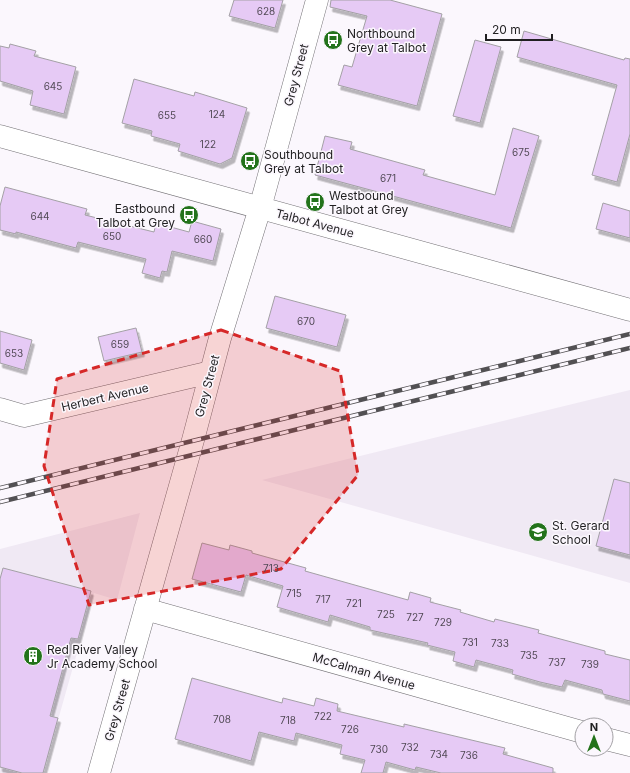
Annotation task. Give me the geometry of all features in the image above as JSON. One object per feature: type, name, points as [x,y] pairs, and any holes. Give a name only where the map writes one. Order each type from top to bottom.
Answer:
[{"type":"street","name":"Grey Street","points":[[99,773],[211,372],[260,208],[317,0]]},
{"type":"street","name":"Talbot Avenue","points":[[0,136],[630,310]]},
{"type":"street","name":"Herbert Avenue","points":[[0,409],[24,416],[211,372]]},
{"type":"street","name":"McCalman Avenue","points":[[145,609],[574,730]]},
{"type":"street","points":[[614,741],[630,745]]},
{"type":"highlighted area","points":[[221,330],[340,371],[358,475],[281,569],[89,605],[44,466],[57,379]]},
{"type":"shaded area","name":"St. Gerard School","points":[[630,390],[630,583],[262,480]]},
{"type":"shaded area","name":"Red River Valley Jr Academy School","points":[[140,513],[117,600],[94,593],[43,773],[0,773],[0,549]]},
{"type":"building","points":[[234,0],[283,0],[275,28],[229,16]]},
{"type":"building","points":[[331,0],[390,0],[442,14],[417,106],[338,85],[344,65],[352,67],[367,16],[330,7]]},
{"type":"building","points":[[524,31],[624,60],[625,58],[630,59],[630,134],[617,182],[592,175],[617,85],[517,57]]},
{"type":"building","points":[[475,40],[501,47],[480,123],[453,116]]},
{"type":"building","points":[[10,44],[36,51],[34,56],[76,67],[64,114],[30,105],[33,91],[0,81],[0,46],[9,48]]},
{"type":"building","points":[[134,79],[194,96],[195,92],[247,108],[232,158],[220,164],[178,151],[180,144],[151,136],[152,131],[122,123]]},
{"type":"building","points":[[513,128],[539,136],[511,228],[315,175],[325,136],[352,142],[350,149],[425,170],[423,175],[495,195]]},
{"type":"building","points":[[5,187],[87,209],[85,215],[154,232],[156,223],[189,232],[192,221],[221,229],[213,261],[172,251],[167,272],[162,271],[160,278],[142,273],[146,259],[78,242],[76,248],[16,232],[16,234],[0,230],[0,206]]},
{"type":"building","points":[[603,203],[630,211],[630,238],[596,229]]},
{"type":"building","points":[[275,296],[346,315],[337,347],[266,328]]},
{"type":"building","points":[[136,328],[142,352],[104,361],[98,337]]},
{"type":"building","points":[[0,331],[32,340],[24,370],[0,363]]},
{"type":"building","name":"St. Gerard School","points":[[614,479],[630,483],[630,555],[596,546]]},
{"type":"building","points":[[202,543],[229,550],[230,545],[252,551],[252,553],[306,568],[305,571],[408,600],[410,592],[431,598],[430,602],[461,610],[460,612],[494,622],[495,619],[539,630],[538,633],[605,651],[605,654],[630,660],[630,701],[603,694],[602,690],[565,680],[562,687],[540,682],[512,674],[513,670],[476,660],[474,667],[453,661],[455,652],[427,645],[428,643],[370,630],[370,627],[330,615],[328,622],[277,607],[283,586],[246,575],[241,592],[192,579]]},
{"type":"building","name":"Red River Valley Jr Academy School","points":[[3,568],[91,591],[78,639],[71,638],[50,716],[58,718],[43,773],[22,773],[0,767],[0,579]]},
{"type":"building","points":[[192,678],[282,703],[283,698],[314,706],[316,698],[338,704],[337,711],[404,727],[404,724],[505,748],[503,754],[553,768],[553,773],[441,773],[416,767],[415,770],[386,762],[383,773],[361,773],[365,760],[340,754],[342,745],[296,733],[294,741],[259,732],[251,761],[175,739]]},
{"type":"railway","points":[[0,488],[630,334]]},
{"type":"railway","points":[[0,502],[630,348]]},
{"type":"place","name":"Northbound Grey at Talbot","points":[[333,40]]},
{"type":"place","name":"Southbound Grey at Talbot","points":[[250,161]]},
{"type":"place","name":"Westbound Talbot at Grey","points":[[315,202]]},
{"type":"place","name":"Eastbound Talbot at Grey","points":[[189,215]]},
{"type":"place","name":"St. Gerard School","points":[[538,532]]},
{"type":"place","name":"Red River Valley Jr Academy School","points":[[33,656]]}]
